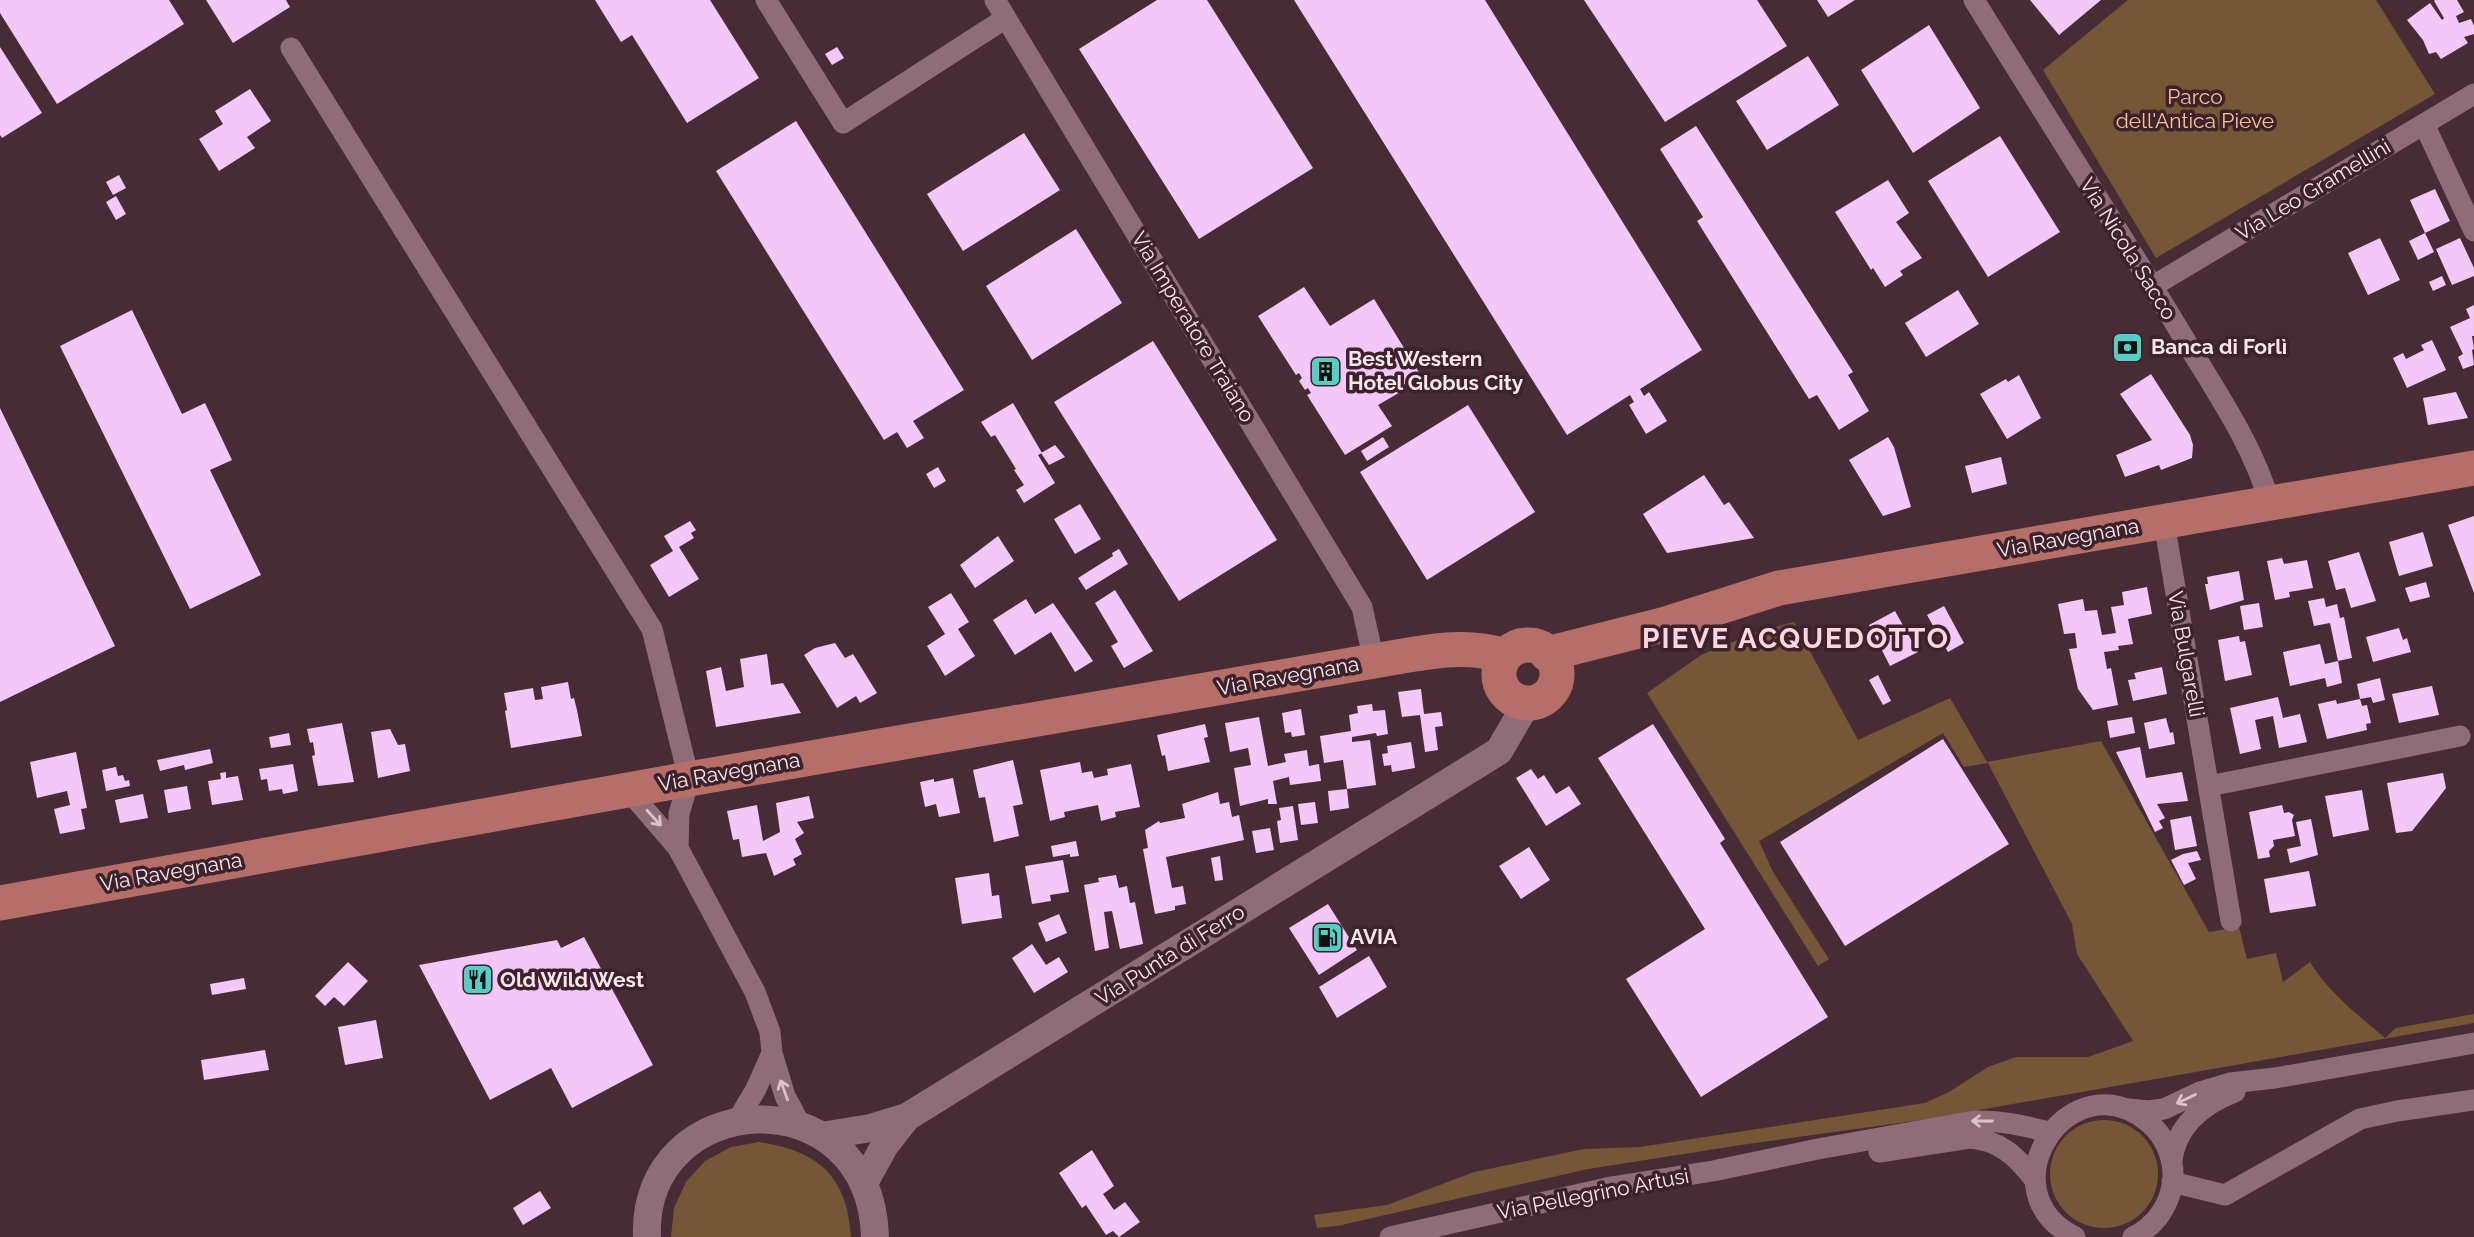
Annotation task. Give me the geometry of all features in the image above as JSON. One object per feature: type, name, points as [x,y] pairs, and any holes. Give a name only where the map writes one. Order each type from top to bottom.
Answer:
[{"type":"main road","name":"Via Ravegnana","points":[[1552,663],[1779,588],[2474,468]]},
{"type":"main road","points":[[1521,646],[1531,646],[1540,648],[1552,663],[1556,682],[1545,698],[1511,681],[1521,646]]},
{"type":"main road","name":"Via Ravegnana","points":[[0,903],[689,779],[1460,648],[1490,651],[1511,681]]},
{"type":"street","points":[[766,0],[843,122],[1001,9]]},
{"type":"street","name":"Via Nicola Sacco","points":[[1974,0],[2237,427],[2265,485],[2270,504]]},
{"type":"street","name":"Via Imperatore Traiano","points":[[1001,9],[1362,607],[1374,661]]},
{"type":"street","points":[[291,48],[652,629],[689,779],[679,814],[678,848]]},
{"type":"street","name":"Via Leo Gramellini","points":[[2152,286],[2474,94]]},
{"type":"street","points":[[2424,124],[2474,231]]},
{"type":"street","name":"Via Bulgarelli","points":[[2164,522],[2231,921]]},
{"type":"street","name":"Via Punta di Ferro","points":[[864,1183],[885,1145],[907,1117],[1499,751],[1511,681]]},
{"type":"street","points":[[2209,786],[2460,736]]},
{"type":"street","points":[[628,790],[678,848],[755,992],[770,1032],[772,1053],[785,1096],[811,1131],[847,1158],[864,1183],[881,1231]]},
{"type":"street","points":[[2075,1237],[2061,1228],[2043,1208],[2035,1180],[2038,1155],[2049,1132],[2075,1112],[2107,1105],[2148,1111],[2164,1109],[2200,1092],[2230,1083],[2275,1078],[2474,1043]]},
{"type":"street","points":[[737,1121],[756,1089],[772,1053]]},
{"type":"street","points":[[2133,1237],[2161,1215],[2168,1202],[2174,1146],[2182,1129],[2213,1101],[2275,1078]]},
{"type":"street","points":[[2172,1171],[2225,1195],[2360,1119],[2474,1100]]},
{"type":"street","points":[[2124,1108],[2141,1116],[2155,1128],[2166,1143],[2172,1171]]},
{"type":"street","points":[[646,1234],[652,1199],[663,1174],[674,1158],[702,1134],[737,1121],[756,1118],[777,1120],[811,1131],[871,1128],[907,1117]]},
{"type":"street","points":[[1713,1171],[1974,1121],[1987,1120],[2049,1132]]},
{"type":"street","points":[[1713,1171],[1821,1161],[1970,1138],[1983,1139],[2006,1148],[2035,1180]]},
{"type":"street","name":"Via Pellegrino Artusi","points":[[1390,1237],[1611,1187],[1713,1171]]},
{"type":"green space","name":"Parco dell'Antica Pieve","points":[[2128,0],[2376,0],[2435,94],[2156,258],[2043,70]]},
{"type":"green space","points":[[1794,622],[1858,740],[1950,698],[1987,762],[2101,741],[2209,932],[2239,927],[2247,959],[2276,953],[2283,982],[2310,962],[2335,994],[2385,1038],[2396,1028],[2474,1014],[2474,1023],[1928,1119],[1588,1169],[1337,1226],[1317,1228],[1314,1215],[1387,1205],[1474,1172],[1584,1149],[1640,1147],[1925,1103],[1949,1092],[1988,1067],[2016,1057],[2088,1057],[2133,1041],[2077,954],[2072,924],[1988,763],[1964,767],[1943,733],[1759,841],[1773,872],[1829,959],[1818,966],[1647,693],[1701,655],[1757,632]]},
{"type":"green space","points":[[2104,1120],[2125,1124],[2142,1136],[2154,1153],[2158,1174],[2154,1195],[2142,1212],[2125,1224],[2104,1228],[2083,1224],[2066,1212],[2054,1195],[2050,1174],[2054,1153],[2066,1136],[2083,1124]]},
{"type":"green space","points":[[759,1142],[798,1152],[826,1170],[843,1198],[851,1237],[671,1237],[674,1208],[686,1182],[705,1161],[731,1147]]},
{"type":"building","points":[[0,0],[169,0],[184,24],[57,104],[0,13]]},
{"type":"building","points":[[206,0],[286,0],[290,7],[233,43]]},
{"type":"building","points":[[595,0],[710,0],[759,78],[687,123],[632,35],[621,42]]},
{"type":"building","points":[[1157,0],[1207,0],[1313,168],[1199,239],[1079,49]]},
{"type":"building","points":[[1294,0],[1485,0],[1702,350],[1640,389],[1644,396],[1649,392],[1667,421],[1646,434],[1629,405],[1634,402],[1630,395],[1567,435]]},
{"type":"building","points":[[1584,0],[1757,0],[1787,46],[1665,122]]},
{"type":"building","points":[[1817,0],[1855,0],[1828,17]]},
{"type":"building","points":[[2030,0],[2101,0],[2059,35]]},
{"type":"building","points":[[2435,0],[2457,0],[2464,12],[2456,16],[2459,23],[2471,19],[2474,26],[2474,34],[2464,37],[2468,43],[2441,59],[2436,52],[2429,54],[2423,40],[2407,20],[2430,3],[2442,20],[2444,18]]},
{"type":"building","points":[[1929,25],[1980,108],[1913,153],[1861,70]]},
{"type":"building","points":[[0,47],[42,113],[2,138],[0,135]]},
{"type":"building","points":[[837,47],[844,58],[832,65],[825,54]]},
{"type":"building","points":[[1808,56],[1839,105],[1767,150],[1736,101]]},
{"type":"building","points":[[250,89],[271,121],[247,137],[255,148],[219,171],[199,139],[223,124],[215,111]]},
{"type":"building","points":[[796,121],[964,390],[913,421],[924,438],[907,448],[897,432],[884,440],[716,171]]},
{"type":"building","points":[[1696,126],[1853,372],[1848,375],[1869,411],[1839,430],[1817,395],[1809,399],[1697,221],[1703,217],[1660,149]]},
{"type":"building","points":[[1024,133],[1060,190],[963,251],[927,194]]},
{"type":"building","points":[[2000,136],[2060,232],[1988,277],[1928,181]]},
{"type":"building","points":[[119,175],[126,188],[113,195],[106,182]]},
{"type":"building","points":[[1888,180],[1909,213],[1896,222],[1922,258],[1900,271],[1903,275],[1885,287],[1873,268],[1871,270],[1835,212]]},
{"type":"building","points":[[2435,189],[2450,221],[2425,233],[2410,200]]},
{"type":"building","points":[[116,196],[126,214],[116,220],[106,202]]},
{"type":"building","points":[[1076,229],[1122,303],[1032,360],[986,286]]},
{"type":"building","points":[[2425,233],[2434,252],[2418,260],[2409,241]]},
{"type":"building","points":[[2380,238],[2400,280],[2368,295],[2348,253]]},
{"type":"building","points":[[2460,238],[2474,268],[2474,276],[2452,285],[2436,249]]},
{"type":"building","points":[[2442,276],[2446,285],[2433,291],[2429,282]]},
{"type":"building","name":"Best Western Hotel Globus City","points":[[1304,287],[1330,326],[1374,299],[1423,379],[1378,405],[1392,426],[1345,455],[1307,395],[1311,393],[1308,388],[1305,390],[1299,381],[1302,378],[1299,373],[1296,375],[1258,316]]},
{"type":"building","points":[[1958,290],[1979,324],[1926,357],[1905,323]]},
{"type":"building","points":[[2474,305],[2474,365],[2463,369],[2458,357],[2463,354],[2450,327],[2470,318],[2466,309]]},
{"type":"building","points":[[132,310],[182,414],[205,403],[232,460],[210,470],[261,575],[190,609],[60,346]]},
{"type":"building","points":[[2432,340],[2446,370],[2407,388],[2393,358],[2403,353],[2406,359],[2424,350],[2421,345]]},
{"type":"building","points":[[1153,341],[1277,540],[1179,601],[1054,402]]},
{"type":"building","points":[[2151,374],[2190,435],[2193,445],[2192,458],[2161,470],[2159,465],[2125,477],[2116,455],[2152,440],[2120,394]]},
{"type":"building","points":[[2019,375],[2041,418],[2007,439],[1980,394]]},
{"type":"building","points":[[2456,392],[2468,418],[2428,425],[2423,398]]},
{"type":"building","points":[[1013,403],[1042,453],[1038,455],[1055,483],[1024,503],[1016,490],[1024,485],[1014,470],[1016,469],[995,435],[991,437],[981,422]]},
{"type":"building","points":[[1468,405],[1535,512],[1427,580],[1360,472]]},
{"type":"building","points":[[0,408],[115,646],[0,702]]},
{"type":"building","points":[[1383,437],[1389,447],[1367,461],[1361,451]]},
{"type":"building","points":[[1888,437],[1894,447],[1911,507],[1883,516],[1849,460]]},
{"type":"building","points":[[1055,445],[1065,457],[1049,465],[1041,453]]},
{"type":"building","points":[[2001,457],[2007,484],[1972,493],[1965,466]]},
{"type":"building","points":[[938,467],[946,481],[934,488],[926,474]]},
{"type":"building","points":[[1704,475],[1724,505],[1729,502],[1754,538],[1667,553],[1643,514]]},
{"type":"building","points":[[1080,504],[1101,539],[1075,554],[1054,519]]},
{"type":"building","points":[[2474,516],[2474,593],[2448,525]]},
{"type":"building","points":[[690,521],[696,530],[691,533],[694,538],[679,547],[699,579],[669,597],[650,565],[673,551],[664,536]]},
{"type":"building","points":[[2423,532],[2433,566],[2399,576],[2389,542]]},
{"type":"building","points":[[998,536],[1014,561],[975,588],[960,565]]},
{"type":"building","points":[[1119,549],[1128,564],[1086,590],[1078,578],[1113,556],[1112,553]]},
{"type":"building","points":[[2359,552],[2376,601],[2351,608],[2345,588],[2336,590],[2328,561]]},
{"type":"building","points":[[2282,558],[2284,564],[2307,560],[2313,588],[2289,592],[2290,597],[2275,600],[2267,561]]},
{"type":"building","points":[[2239,571],[2244,600],[2210,610],[2205,584],[2208,584],[2207,577]]},
{"type":"building","points":[[2426,582],[2430,597],[2410,602],[2405,588]]},
{"type":"building","points":[[2147,587],[2152,614],[2128,619],[2133,644],[2104,652],[2107,669],[2111,668],[2118,705],[2093,710],[2078,689],[2069,649],[2077,648],[2075,633],[2064,634],[2058,604],[2083,599],[2085,611],[2097,610],[2102,635],[2116,633],[2111,607],[2124,605],[2122,592]]},
{"type":"building","points":[[1115,590],[1153,651],[1124,668],[1111,646],[1118,642],[1095,603]]},
{"type":"building","points":[[951,593],[969,622],[958,629],[975,656],[945,676],[927,646],[945,634],[928,607]]},
{"type":"building","points":[[2324,598],[2326,607],[2337,604],[2340,618],[2344,617],[2352,658],[2338,661],[2330,623],[2314,626],[2308,601]]},
{"type":"building","points":[[1026,599],[1035,614],[1053,603],[1093,661],[1075,672],[1051,632],[1015,655],[993,620]]},
{"type":"building","points":[[2259,603],[2263,627],[2244,630],[2240,606]]},
{"type":"building","points":[[1944,606],[1964,643],[1948,652],[1927,615]]},
{"type":"building","points":[[1895,611],[1918,652],[1890,666],[1869,625]]},
{"type":"building","points":[[2399,628],[2403,640],[2407,638],[2411,652],[2373,662],[2366,637]]},
{"type":"building","points":[[2239,636],[2240,642],[2245,641],[2252,675],[2225,681],[2218,640]]},
{"type":"building","points":[[835,643],[845,658],[853,654],[877,693],[860,703],[856,696],[837,708],[804,655],[815,648]]},
{"type":"building","points":[[2320,644],[2325,664],[2338,661],[2342,683],[2327,687],[2325,678],[2290,686],[2283,652]]},
{"type":"building","points":[[767,654],[771,685],[783,683],[801,713],[716,727],[706,671],[721,667],[726,691],[744,687],[740,659]]},
{"type":"building","points":[[2162,667],[2167,694],[2133,701],[2128,680],[2136,679],[2134,673]]},
{"type":"building","points":[[1878,675],[1891,701],[1883,705],[1869,680]]},
{"type":"building","points":[[2380,678],[2385,700],[2373,703],[2371,697],[2360,699],[2357,684]]},
{"type":"building","points":[[568,682],[582,736],[511,748],[504,693],[533,688],[535,700],[543,699],[541,687]]},
{"type":"building","points":[[2432,686],[2439,715],[2399,723],[2392,694]]},
{"type":"building","points":[[1421,689],[1424,714],[1441,712],[1443,726],[1435,727],[1438,750],[1425,752],[1420,715],[1402,717],[1398,692]]},
{"type":"building","points":[[2278,697],[2283,718],[2300,714],[2307,742],[2279,748],[2273,716],[2255,720],[2261,749],[2240,754],[2230,708]]},
{"type":"building","points":[[2360,699],[2362,706],[2367,705],[2371,723],[2366,724],[2367,730],[2327,739],[2318,704],[2336,700],[2337,704]]},
{"type":"building","points":[[1372,704],[1373,711],[1385,710],[1388,734],[1352,737],[1352,742],[1370,740],[1376,785],[1347,789],[1343,760],[1324,763],[1320,736],[1351,731],[1349,715],[1358,713],[1357,706]]},
{"type":"building","points":[[1301,709],[1305,735],[1292,737],[1291,732],[1285,733],[1282,713]]},
{"type":"building","points":[[1259,717],[1268,766],[1286,762],[1284,754],[1307,750],[1309,766],[1319,764],[1321,781],[1290,785],[1289,777],[1273,781],[1277,804],[1268,804],[1268,799],[1240,806],[1234,768],[1251,765],[1248,748],[1230,752],[1225,723]]},
{"type":"building","points":[[2132,717],[2135,733],[2110,738],[2107,721]]},
{"type":"building","points":[[2166,718],[2175,744],[2149,749],[2144,723]]},
{"type":"building","points":[[342,723],[354,782],[318,786],[312,756],[315,755],[313,742],[310,743],[307,729]]},
{"type":"building","points":[[1205,724],[1208,737],[1204,738],[1210,762],[1168,771],[1157,735]]},
{"type":"building","points":[[1653,724],[1725,839],[1720,843],[1828,1017],[1701,1097],[1626,979],[1705,929],[1598,758]]},
{"type":"building","points":[[390,729],[398,745],[405,744],[410,771],[378,778],[371,732]]},
{"type":"building","points":[[289,733],[291,745],[271,748],[269,737]]},
{"type":"building","points":[[1943,739],[2009,844],[1845,946],[1780,842]]},
{"type":"building","points":[[1411,742],[1415,768],[1392,772],[1391,765],[1384,766],[1382,754],[1388,753],[1387,746]]},
{"type":"building","points":[[2140,747],[2146,778],[2182,772],[2188,801],[2157,804],[2165,818],[2159,821],[2163,828],[2155,832],[2116,752]]},
{"type":"building","points":[[210,749],[213,763],[185,770],[184,765],[160,771],[157,760]]},
{"type":"building","points":[[76,752],[87,808],[81,809],[85,829],[60,834],[54,809],[70,805],[67,791],[37,798],[30,762]]},
{"type":"building","points":[[1013,760],[1023,804],[1013,806],[1019,836],[994,842],[985,797],[979,798],[973,770]]},
{"type":"building","points":[[1080,762],[1082,773],[1092,771],[1094,778],[1108,775],[1107,769],[1131,764],[1140,807],[1115,812],[1116,817],[1101,821],[1098,805],[1064,812],[1065,817],[1050,821],[1040,770]]},
{"type":"building","points":[[293,764],[298,791],[283,794],[282,789],[269,791],[267,779],[261,780],[259,769]]},
{"type":"building","points":[[116,767],[118,776],[123,775],[125,781],[129,780],[130,786],[106,791],[102,770]]},
{"type":"building","points":[[1531,769],[1538,779],[1544,775],[1556,794],[1569,786],[1581,804],[1546,826],[1516,778]]},
{"type":"building","points":[[226,772],[226,778],[238,776],[243,800],[212,805],[208,781],[221,779],[220,773]]},
{"type":"building","points":[[2443,773],[2446,788],[2436,801],[2412,831],[2396,833],[2387,783]]},
{"type":"building","points":[[953,778],[960,813],[939,817],[936,804],[925,807],[920,782]]},
{"type":"building","points":[[187,786],[191,809],[168,813],[164,790]]},
{"type":"building","points":[[1347,789],[1349,808],[1330,811],[1328,791]]},
{"type":"building","points":[[2362,790],[2369,830],[2333,837],[2325,796]]},
{"type":"building","points":[[1218,792],[1220,804],[1229,802],[1232,817],[1239,815],[1244,840],[1166,857],[1172,888],[1183,886],[1186,904],[1175,906],[1175,910],[1155,914],[1143,849],[1148,848],[1145,830],[1159,821],[1160,823],[1185,818],[1182,804]]},
{"type":"building","points":[[143,794],[148,818],[120,823],[115,800]]},
{"type":"building","points":[[809,796],[814,818],[797,822],[804,833],[795,839],[802,854],[793,859],[796,865],[774,876],[766,853],[742,857],[739,839],[733,840],[727,811],[757,805],[763,841],[780,832],[776,803]]},
{"type":"building","points":[[1315,802],[1318,823],[1301,825],[1298,804]]},
{"type":"building","points":[[2282,805],[2284,813],[2294,815],[2292,820],[2295,836],[2273,840],[2270,857],[2258,859],[2249,812]]},
{"type":"building","points":[[1293,806],[1298,840],[1280,843],[1277,821],[1281,820],[1279,808]]},
{"type":"building","points":[[2191,816],[2197,846],[2175,850],[2170,820]]},
{"type":"building","points":[[2311,819],[2318,855],[2290,863],[2287,849],[2301,846],[2296,822]]},
{"type":"building","points":[[1270,828],[1274,850],[1256,853],[1252,831]]},
{"type":"building","points":[[1076,841],[1079,856],[1070,857],[1070,854],[1053,857],[1051,846]]},
{"type":"building","points":[[1529,847],[1550,880],[1521,899],[1499,866]]},
{"type":"building","points":[[2197,851],[2201,860],[2188,863],[2196,879],[2184,885],[2171,860]]},
{"type":"building","points":[[1220,856],[1223,880],[1215,881],[1211,858]]},
{"type":"building","points":[[1063,860],[1069,892],[1050,895],[1051,901],[1032,904],[1025,866]]},
{"type":"building","points":[[2309,871],[2316,906],[2270,913],[2264,879]]},
{"type":"building","points":[[989,873],[992,896],[999,895],[1002,918],[962,924],[955,878]]},
{"type":"building","points":[[1116,875],[1119,888],[1127,886],[1130,903],[1135,902],[1143,944],[1120,949],[1112,911],[1104,912],[1109,948],[1095,951],[1084,885],[1099,882],[1098,878]]},
{"type":"building","points":[[1328,904],[1357,950],[1319,975],[1289,928]]},
{"type":"building","points":[[1059,914],[1067,933],[1046,942],[1038,923]]},
{"type":"building","points":[[584,937],[653,1065],[572,1108],[551,1068],[490,1100],[419,965],[557,940],[561,948]]},
{"type":"building","points":[[1032,944],[1046,965],[1059,957],[1068,972],[1034,993],[1012,958]]},
{"type":"building","points":[[1369,956],[1387,987],[1337,1018],[1319,987]]},
{"type":"building","points":[[348,962],[368,981],[344,1006],[334,997],[325,1006],[315,996]]},
{"type":"building","points":[[244,978],[246,989],[212,995],[210,984]]},
{"type":"building","points":[[376,1020],[383,1058],[345,1065],[338,1027]]},
{"type":"building","points":[[265,1050],[269,1070],[204,1080],[201,1060]]},
{"type":"building","points":[[1092,1150],[1114,1186],[1103,1194],[1114,1210],[1125,1202],[1140,1222],[1119,1237],[1113,1231],[1106,1235],[1086,1205],[1082,1208],[1059,1173]]},
{"type":"building","points":[[540,1191],[551,1208],[523,1225],[513,1208]]},
{"type":"place","name":"Banca di Forlì","points":[[2128,347]]},
{"type":"place","name":"Best Western Hotel Globus City","points":[[1325,371]]},
{"type":"place","name":"AVIA","points":[[1327,937]]},
{"type":"place","name":"Old Wild West","points":[[477,980]]},
{"type":"district","name":"PIEVE ACQUEDOTTO","points":[[1796,638]]}]
